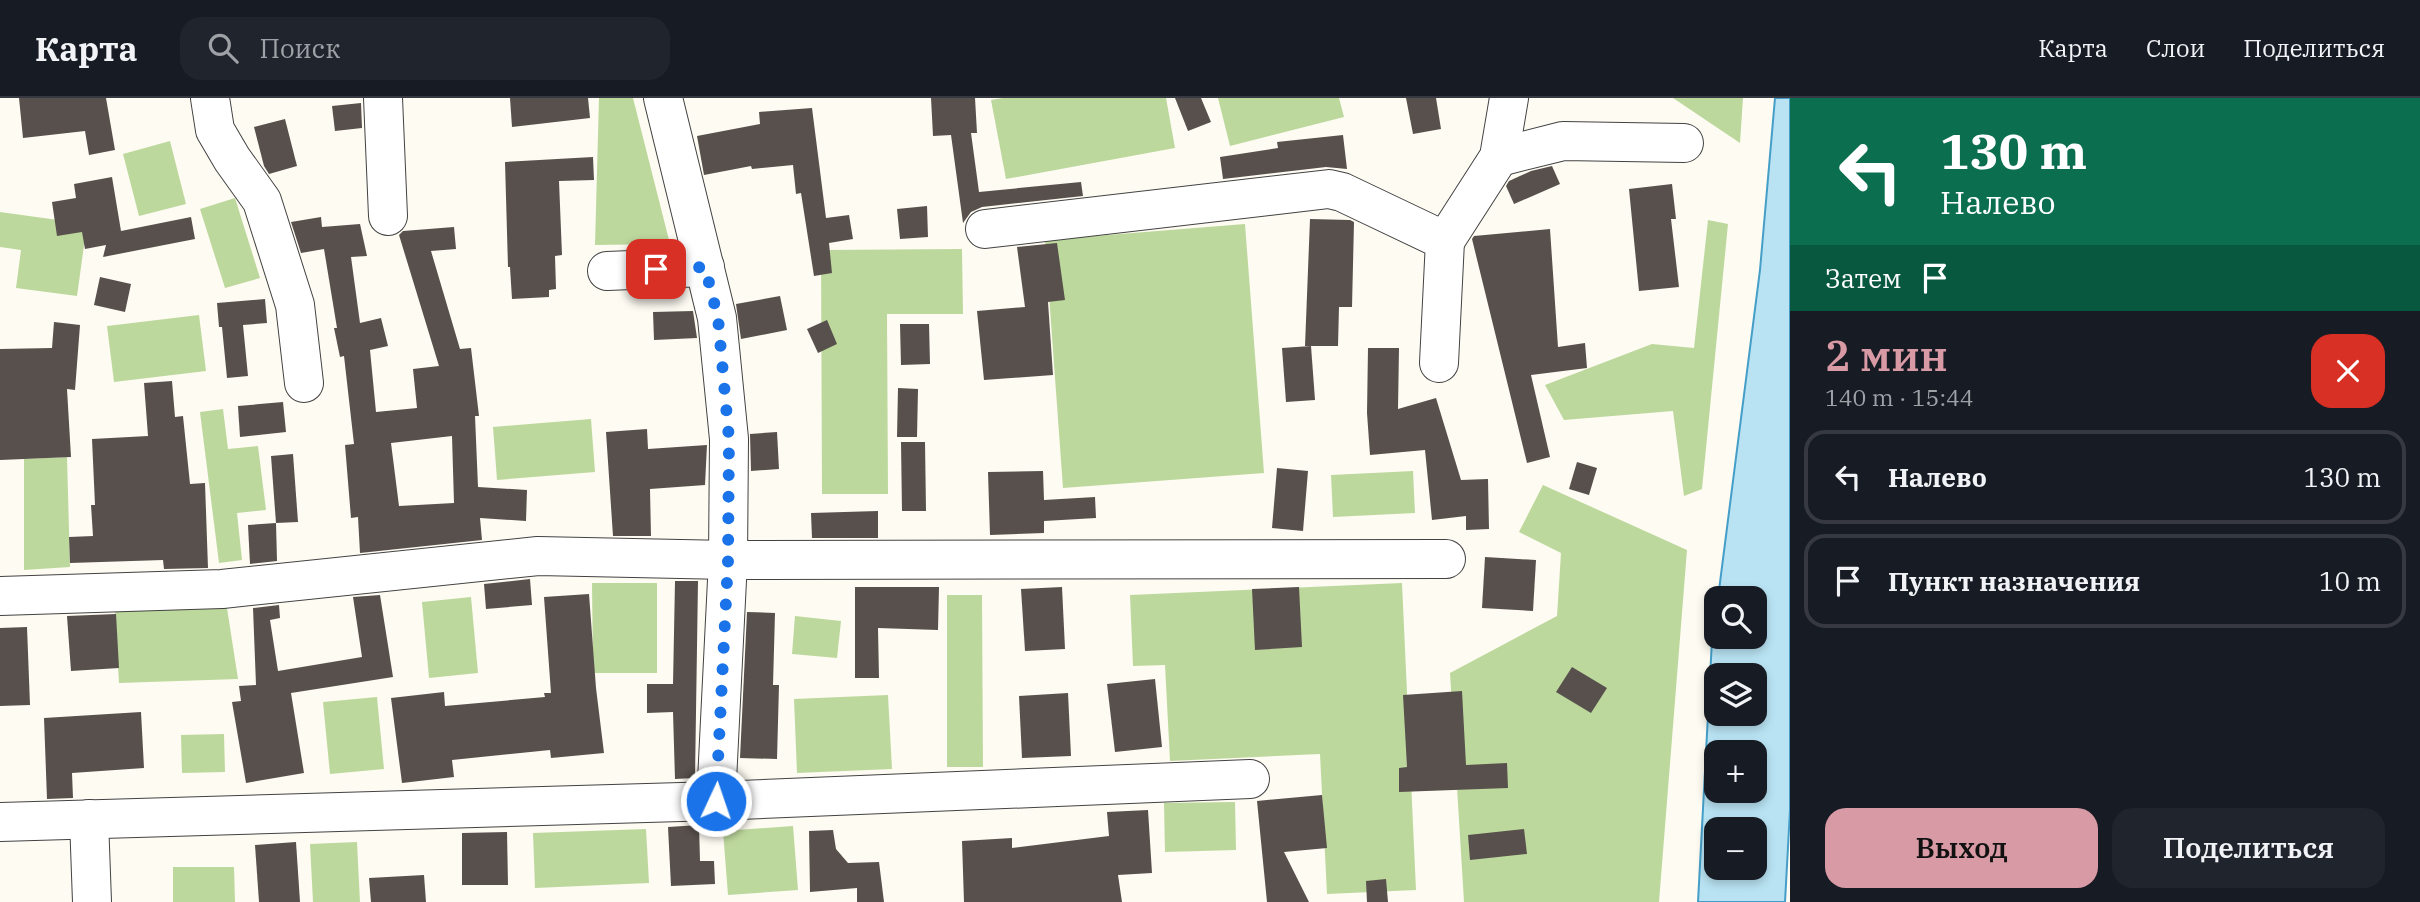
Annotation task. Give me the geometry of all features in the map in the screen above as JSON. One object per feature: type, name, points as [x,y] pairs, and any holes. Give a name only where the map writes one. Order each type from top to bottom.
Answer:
[{"type":"lane","points":[[210,98],[215,130],[262,201],[295,305],[304,383]]},
{"type":"lane","points":[[383,98],[388,216]]},
{"type":"lane","points":[[663,98],[718,318],[729,439],[728,561],[716,801]]},
{"type":"lane","points":[[1439,363],[1445,241],[1499,157],[1509,98]]},
{"type":"lane","points":[[1499,157],[1563,141],[1684,143]]},
{"type":"lane","points":[[985,229],[1329,188],[1445,241]]},
{"type":"lane","points":[[607,271],[705,267]]},
{"type":"lane","points":[[0,596],[222,589],[538,556],[728,561],[1446,559]]},
{"type":"lane","points":[[0,822],[716,801],[1250,779]]},
{"type":"lane","points":[[89,819],[92,902]]},
{"type":"green space","points":[[599,98],[633,98],[670,244],[595,245]]},
{"type":"green space","points":[[1166,98],[1175,148],[1006,179],[991,100]]},
{"type":"green space","points":[[1218,98],[1339,98],[1344,117],[1230,146]]},
{"type":"green space","points":[[1673,98],[1743,98],[1740,143]]},
{"type":"green space","points":[[170,141],[186,204],[139,216],[123,154]]},
{"type":"green space","points":[[235,198],[260,278],[225,288],[200,209]]},
{"type":"green space","points":[[0,212],[87,224],[77,296],[16,288],[21,250],[0,247]]},
{"type":"green space","points":[[1708,220],[1728,224],[1702,489],[1684,496],[1673,411],[1564,420],[1545,385],[1652,344],[1694,348]]},
{"type":"green space","points":[[1245,224],[1264,473],[1063,488],[1045,240]]},
{"type":"green space","points":[[962,249],[963,314],[887,314],[888,494],[822,494],[821,250]]},
{"type":"green space","points":[[199,315],[206,371],[114,382],[107,326]]},
{"type":"green space","points":[[223,409],[228,449],[258,446],[266,510],[237,513],[242,560],[219,563],[200,412]]},
{"type":"green space","points":[[591,419],[595,472],[497,480],[493,427]]},
{"type":"green space","points":[[67,457],[70,567],[24,570],[24,459]]},
{"type":"green space","points":[[1413,471],[1415,513],[1333,517],[1331,475]]},
{"type":"green space","points":[[1543,485],[1687,550],[1659,902],[1464,902],[1450,673],[1557,616],[1561,553],[1519,532]]},
{"type":"green space","points":[[592,583],[657,583],[657,673],[593,673]]},
{"type":"green space","points":[[1402,583],[1416,890],[1327,894],[1320,754],[1170,761],[1165,665],[1133,666],[1130,595]]},
{"type":"green space","points":[[947,595],[982,595],[983,767],[947,767]]},
{"type":"green space","points":[[471,597],[478,673],[429,678],[422,602]]},
{"type":"green space","points":[[227,608],[238,679],[119,683],[115,611]]},
{"type":"green space","points":[[795,616],[841,621],[837,658],[792,654]]},
{"type":"green space","points":[[888,695],[892,769],[797,773],[794,699]]},
{"type":"green space","points":[[377,697],[384,769],[330,774],[323,702]]},
{"type":"green space","points":[[224,734],[225,772],[182,773],[181,735]]},
{"type":"green space","points":[[1235,802],[1236,850],[1165,852],[1164,803]]},
{"type":"green space","points":[[793,826],[798,890],[728,895],[723,831]]},
{"type":"green space","points":[[646,829],[649,883],[535,888],[533,833]]},
{"type":"green space","points":[[357,842],[360,902],[313,902],[310,844]]},
{"type":"green space","points":[[173,867],[234,867],[235,902],[173,902]]},
{"type":"water","points":[[1775,98],[1790,98],[1790,810],[1785,902],[1698,902],[1704,790],[1704,803],[1767,803],[1767,740],[1707,740],[1707,726],[1767,726],[1767,663],[1711,663],[1712,649],[1767,649],[1767,586],[1720,586],[1760,270]]},
{"type":"building","points":[[19,98],[106,98],[115,150],[89,155],[85,131],[23,138]]},
{"type":"building","points":[[510,98],[588,98],[590,118],[512,127]]},
{"type":"building","points":[[931,98],[975,98],[977,133],[971,133],[979,192],[1081,182],[1083,196],[982,207],[971,212],[963,223],[951,135],[933,136]]},
{"type":"building","points":[[1175,98],[1201,98],[1211,122],[1188,131]]},
{"type":"building","points":[[1406,98],[1436,98],[1441,129],[1413,134]]},
{"type":"building","points":[[361,103],[362,128],[335,131],[332,106]]},
{"type":"building","points":[[812,108],[826,218],[849,215],[853,239],[829,243],[832,273],[814,276],[801,193],[796,194],[793,165],[752,169],[751,166],[704,175],[697,136],[760,124],[759,112]]},
{"type":"building","points":[[285,119],[297,166],[269,174],[264,166],[254,127]]},
{"type":"building","points":[[1343,135],[1347,169],[1326,167],[1223,179],[1220,157],[1278,148],[1277,142]]},
{"type":"building","points":[[593,157],[594,180],[559,181],[562,255],[555,256],[556,289],[549,290],[549,297],[512,299],[508,267],[505,162]]},
{"type":"building","points":[[1552,166],[1560,184],[1514,204],[1506,186],[1509,181],[1531,171]]},
{"type":"building","points":[[112,177],[121,231],[191,217],[195,239],[103,257],[106,245],[85,249],[82,232],[57,236],[52,202],[76,198],[74,184]]},
{"type":"building","points":[[1672,184],[1676,219],[1671,219],[1679,287],[1639,291],[1629,189]]},
{"type":"building","points":[[927,206],[928,237],[900,239],[897,209]]},
{"type":"building","points":[[321,217],[322,227],[360,224],[367,256],[351,257],[360,323],[381,318],[388,346],[370,350],[376,412],[417,408],[413,369],[439,366],[399,235],[403,231],[454,227],[456,249],[431,251],[460,349],[471,348],[479,416],[475,416],[478,487],[527,490],[526,521],[480,518],[482,540],[360,553],[358,517],[351,518],[345,445],[354,444],[344,356],[340,357],[334,328],[337,328],[324,249],[301,253],[291,222]],"holes":[[[452,436],[454,503],[399,506],[391,443]]]},
{"type":"building","points":[[1310,219],[1354,222],[1352,307],[1339,307],[1338,346],[1305,346]]},
{"type":"building","points":[[1550,229],[1558,347],[1585,343],[1587,368],[1531,375],[1550,457],[1527,463],[1472,239],[1474,236]]},
{"type":"building","points":[[1057,243],[1065,300],[1048,302],[1053,375],[984,380],[977,311],[1025,307],[1017,247]]},
{"type":"building","points":[[100,277],[131,284],[125,312],[94,305]]},
{"type":"building","points":[[780,296],[787,330],[741,339],[736,304]]},
{"type":"building","points":[[265,299],[267,323],[243,325],[248,376],[227,378],[217,303]]},
{"type":"building","points":[[693,311],[697,338],[654,340],[653,312]]},
{"type":"building","points":[[827,320],[837,344],[818,353],[807,329]]},
{"type":"building","points":[[54,322],[80,325],[75,390],[67,389],[71,457],[0,460],[0,349],[52,348]]},
{"type":"building","points":[[900,324],[929,324],[930,364],[901,365]]},
{"type":"building","points":[[1311,346],[1315,400],[1286,402],[1282,348]]},
{"type":"building","points":[[1368,348],[1399,348],[1398,409],[1436,398],[1461,480],[1488,479],[1489,529],[1466,530],[1466,516],[1432,520],[1425,450],[1370,455],[1367,413]]},
{"type":"building","points":[[172,381],[175,417],[183,416],[190,484],[205,483],[208,568],[164,569],[163,560],[70,563],[69,537],[93,536],[91,505],[95,505],[92,439],[148,436],[144,383]]},
{"type":"building","points":[[898,388],[918,389],[917,437],[897,437]]},
{"type":"building","points":[[283,402],[286,432],[240,437],[238,406]]},
{"type":"building","points":[[647,429],[648,449],[707,445],[705,485],[650,489],[651,536],[613,536],[606,432]]},
{"type":"building","points":[[777,432],[779,469],[751,471],[750,434]]},
{"type":"building","points":[[901,442],[925,442],[926,511],[902,511]]},
{"type":"building","points":[[293,454],[298,522],[276,523],[271,456]]},
{"type":"building","points":[[1577,462],[1597,468],[1589,495],[1569,489]]},
{"type":"building","points":[[1277,468],[1308,471],[1303,531],[1272,528]]},
{"type":"building","points":[[1043,471],[1044,500],[1095,497],[1096,518],[1044,521],[1044,533],[990,535],[988,472]]},
{"type":"building","points":[[878,511],[878,538],[812,538],[811,513]]},
{"type":"building","points":[[276,523],[277,561],[250,564],[248,525]]},
{"type":"building","points":[[1485,557],[1536,560],[1533,611],[1482,608]]},
{"type":"building","points":[[530,579],[532,605],[486,609],[484,584]]},
{"type":"building","points":[[675,581],[698,581],[695,778],[675,779],[673,712],[647,713],[647,684],[673,684]]},
{"type":"building","points":[[855,587],[939,587],[938,630],[878,628],[879,678],[855,678]]},
{"type":"building","points":[[1062,587],[1065,649],[1025,651],[1021,589]]},
{"type":"building","points":[[1299,587],[1302,647],[1255,650],[1252,589]]},
{"type":"building","points":[[589,594],[604,753],[551,758],[550,750],[452,760],[454,777],[402,783],[391,698],[444,692],[445,706],[545,697],[544,693],[551,693],[544,597]]},
{"type":"building","points":[[380,595],[393,677],[291,693],[304,773],[246,783],[232,702],[241,701],[239,686],[256,685],[253,608],[279,605],[280,618],[270,620],[278,671],[362,657],[353,597]]},
{"type":"building","points":[[747,612],[775,613],[773,685],[779,685],[777,759],[740,758]]},
{"type":"building","points":[[116,614],[119,668],[71,671],[67,616]]},
{"type":"building","points":[[27,627],[30,705],[0,706],[0,628]]},
{"type":"building","points":[[1572,667],[1607,688],[1591,713],[1556,692]]},
{"type":"building","points":[[1155,679],[1162,747],[1115,752],[1107,684]]},
{"type":"building","points":[[1462,691],[1466,765],[1507,763],[1508,788],[1399,792],[1399,768],[1407,767],[1403,695]]},
{"type":"building","points":[[1068,693],[1071,756],[1022,758],[1019,696]]},
{"type":"building","points":[[141,712],[144,768],[72,773],[73,798],[47,799],[44,718]]},
{"type":"building","points":[[1322,795],[1327,848],[1284,852],[1309,902],[1267,902],[1257,801]]},
{"type":"building","points":[[1148,810],[1152,873],[1118,875],[1122,902],[964,902],[962,841],[1012,838],[1012,848],[1109,836],[1107,812]]},
{"type":"building","points":[[699,825],[700,861],[714,861],[715,884],[671,886],[668,827]]},
{"type":"building","points":[[1524,829],[1527,854],[1470,860],[1468,835]]},
{"type":"building","points":[[833,830],[836,849],[848,863],[879,862],[884,902],[857,902],[857,888],[810,892],[809,831]]},
{"type":"building","points":[[507,832],[508,885],[462,885],[462,833]]},
{"type":"building","points":[[296,842],[300,902],[259,902],[255,845]]},
{"type":"building","points":[[424,875],[426,902],[371,902],[369,878]]},
{"type":"building","points":[[1386,879],[1388,902],[1367,902],[1366,881]]},
{"type":"route","points":[[656,269],[705,267],[718,318],[729,439],[728,561],[716,801]]}]
